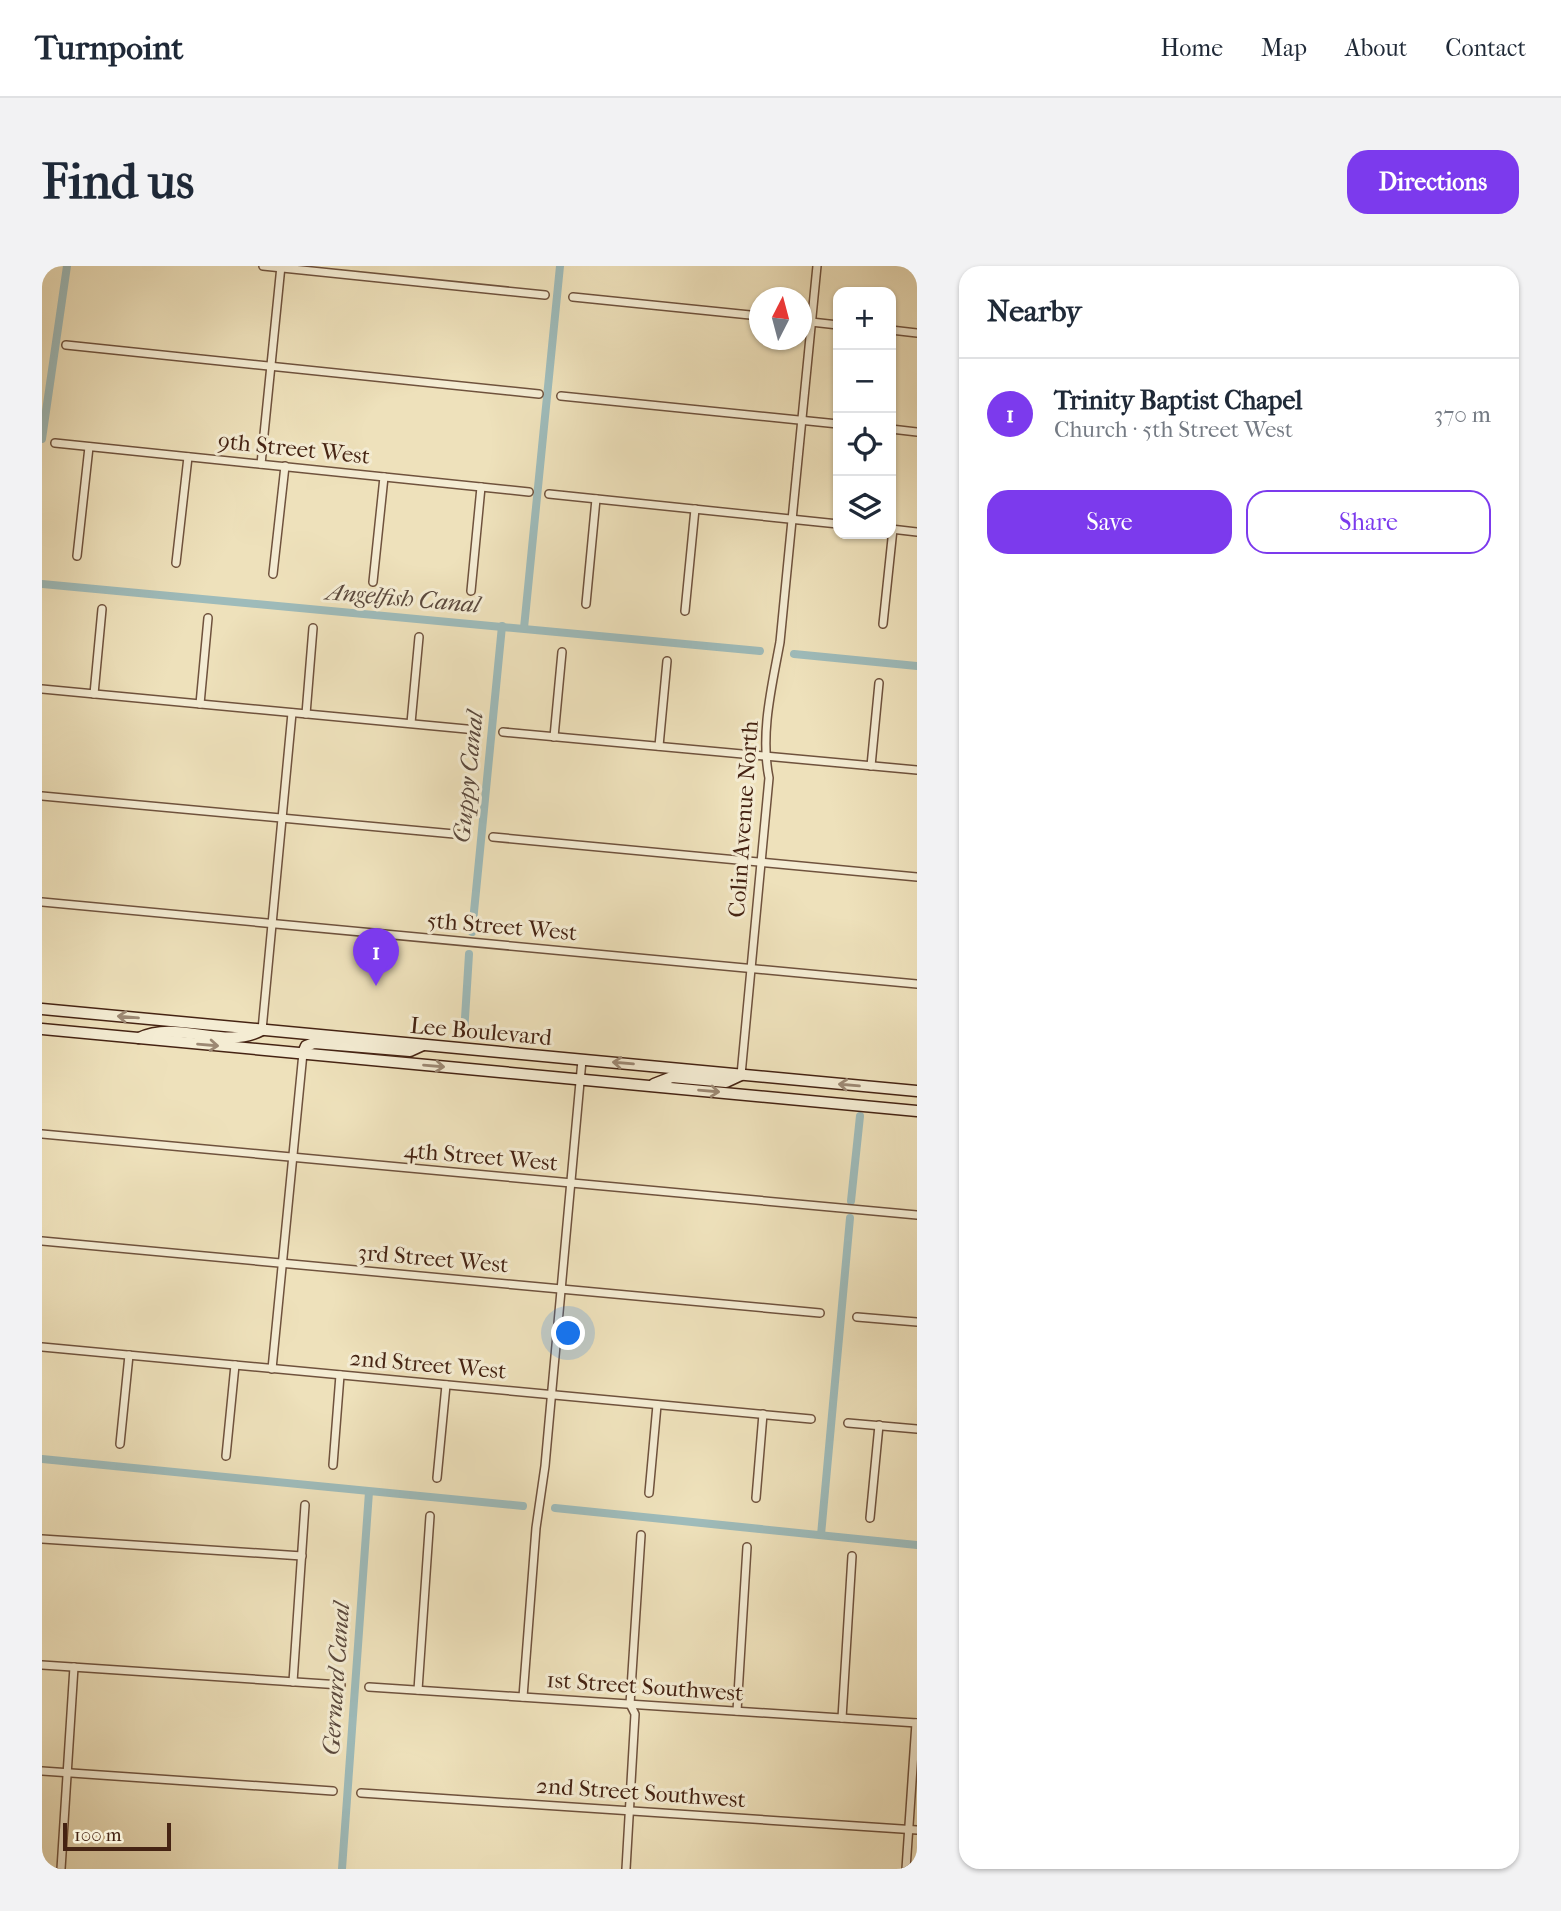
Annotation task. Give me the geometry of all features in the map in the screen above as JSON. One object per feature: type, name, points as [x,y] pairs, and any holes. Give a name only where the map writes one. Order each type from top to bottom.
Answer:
[{"type":"main road","name":"Lee Boulevard","points":[[42,1009],[917,1091]]},
{"type":"main road","name":"Lee Boulevard","points":[[42,1029],[917,1111]]},
{"type":"main road","points":[[138,1038],[154,1030],[244,1037],[262,1030]]},
{"type":"main road","points":[[303,1054],[306,1046],[314,1043],[410,1051],[423,1045]]},
{"type":"main road","points":[[650,1086],[672,1077],[726,1082],[741,1075]]},
{"type":"street","points":[[263,266],[545,295]]},
{"type":"street","name":"Colin Avenue North","points":[[812,322],[817,266]]},
{"type":"street","points":[[261,464],[281,267]]},
{"type":"street","points":[[573,298],[749,315]]},
{"type":"street","points":[[812,322],[833,324]]},
{"type":"street","points":[[896,331],[917,333]]},
{"type":"street","points":[[66,345],[538,394]]},
{"type":"street","name":"Colin Avenue North","points":[[741,1075],[769,778],[765,756],[788,568],[809,350]]},
{"type":"street","points":[[561,396],[833,423]]},
{"type":"street","points":[[896,430],[917,432]]},
{"type":"street","name":"9th Street West","points":[[55,443],[529,492]]},
{"type":"street","points":[[77,556],[89,446]]},
{"type":"street","points":[[176,564],[188,457]]},
{"type":"street","points":[[274,574],[285,466]]},
{"type":"street","points":[[373,582],[384,477]]},
{"type":"street","points":[[471,592],[481,487]]},
{"type":"street","points":[[549,494],[833,523]]},
{"type":"street","points":[[586,604],[596,499]]},
{"type":"street","points":[[685,611],[695,509]]},
{"type":"street","points":[[896,529],[917,531]]},
{"type":"street","points":[[883,624],[891,539]]},
{"type":"street","points":[[94,694],[102,609]]},
{"type":"street","points":[[200,704],[208,618]]},
{"type":"street","points":[[306,714],[313,628]]},
{"type":"street","points":[[411,723],[419,637]]},
{"type":"street","points":[[554,737],[562,652]]},
{"type":"street","points":[[659,746],[667,661]]},
{"type":"street","points":[[871,766],[878,683]]},
{"type":"street","points":[[42,689],[477,730]]},
{"type":"street","points":[[262,1030],[292,713]]},
{"type":"street","points":[[503,732],[917,770]]},
{"type":"street","points":[[42,796],[465,835]]},
{"type":"street","points":[[493,837],[917,877]]},
{"type":"street","name":"5th Street West","points":[[42,902],[917,984]]},
{"type":"street","points":[[272,1369],[303,1054]]},
{"type":"street","points":[[523,1697],[537,1519],[572,1184],[582,1060]]},
{"type":"street","name":"4th Street West","points":[[42,1134],[917,1216]]},
{"type":"street","name":"3rd Street West","points":[[42,1241],[820,1313]]},
{"type":"street","points":[[857,1317],[917,1322]]},
{"type":"street","name":"2nd Street West","points":[[42,1347],[811,1419]]},
{"type":"street","points":[[120,1444],[129,1355]]},
{"type":"street","points":[[226,1456],[235,1365]]},
{"type":"street","points":[[332,1465],[340,1375]]},
{"type":"street","points":[[437,1478],[446,1385]]},
{"type":"street","points":[[649,1493],[657,1405]]},
{"type":"street","points":[[756,1498],[763,1414]]},
{"type":"street","points":[[848,1423],[917,1429]]},
{"type":"street","points":[[870,1518],[879,1426]]},
{"type":"street","points":[[293,1682],[305,1505]]},
{"type":"street","points":[[418,1690],[430,1516]]},
{"type":"street","points":[[626,1869],[635,1714],[630,1704],[641,1535]]},
{"type":"street","points":[[42,1539],[302,1556]]},
{"type":"street","points":[[737,1711],[747,1547]]},
{"type":"street","points":[[842,1718],[852,1556]]},
{"type":"street","points":[[42,1665],[341,1685]]},
{"type":"street","points":[[61,1869],[74,1667]]},
{"type":"street","name":"1st Street Southwest","points":[[369,1687],[916,1723]]},
{"type":"street","points":[[906,1869],[913,1830],[916,1723]]},
{"type":"street","points":[[42,1771],[333,1791]]},
{"type":"street","name":"2nd Street Southwest","points":[[362,1793],[913,1830]]},
{"type":"waterway","points":[[42,439],[67,266]]},
{"type":"waterway","points":[[524,628],[560,266]]},
{"type":"waterway","name":"Angelfish Canal","points":[[42,584],[760,651]]},
{"type":"waterway","name":"Guppy Canal","points":[[472,932],[502,626]]},
{"type":"waterway","name":"Angelfish Canal","points":[[794,654],[917,666]]},
{"type":"waterway","name":"Guppy Canal","points":[[464,1034],[469,954]]},
{"type":"waterway","points":[[851,1201],[860,1116]]},
{"type":"waterway","points":[[821,1535],[850,1218]]},
{"type":"waterway","points":[[42,1459],[523,1506]]},
{"type":"waterway","name":"Gernard Canal","points":[[342,1869],[369,1492]]},
{"type":"waterway","points":[[555,1508],[917,1545]]},
{"type":"place","name":"Trinity Baptist Chapel","points":[[376,986]]}]
